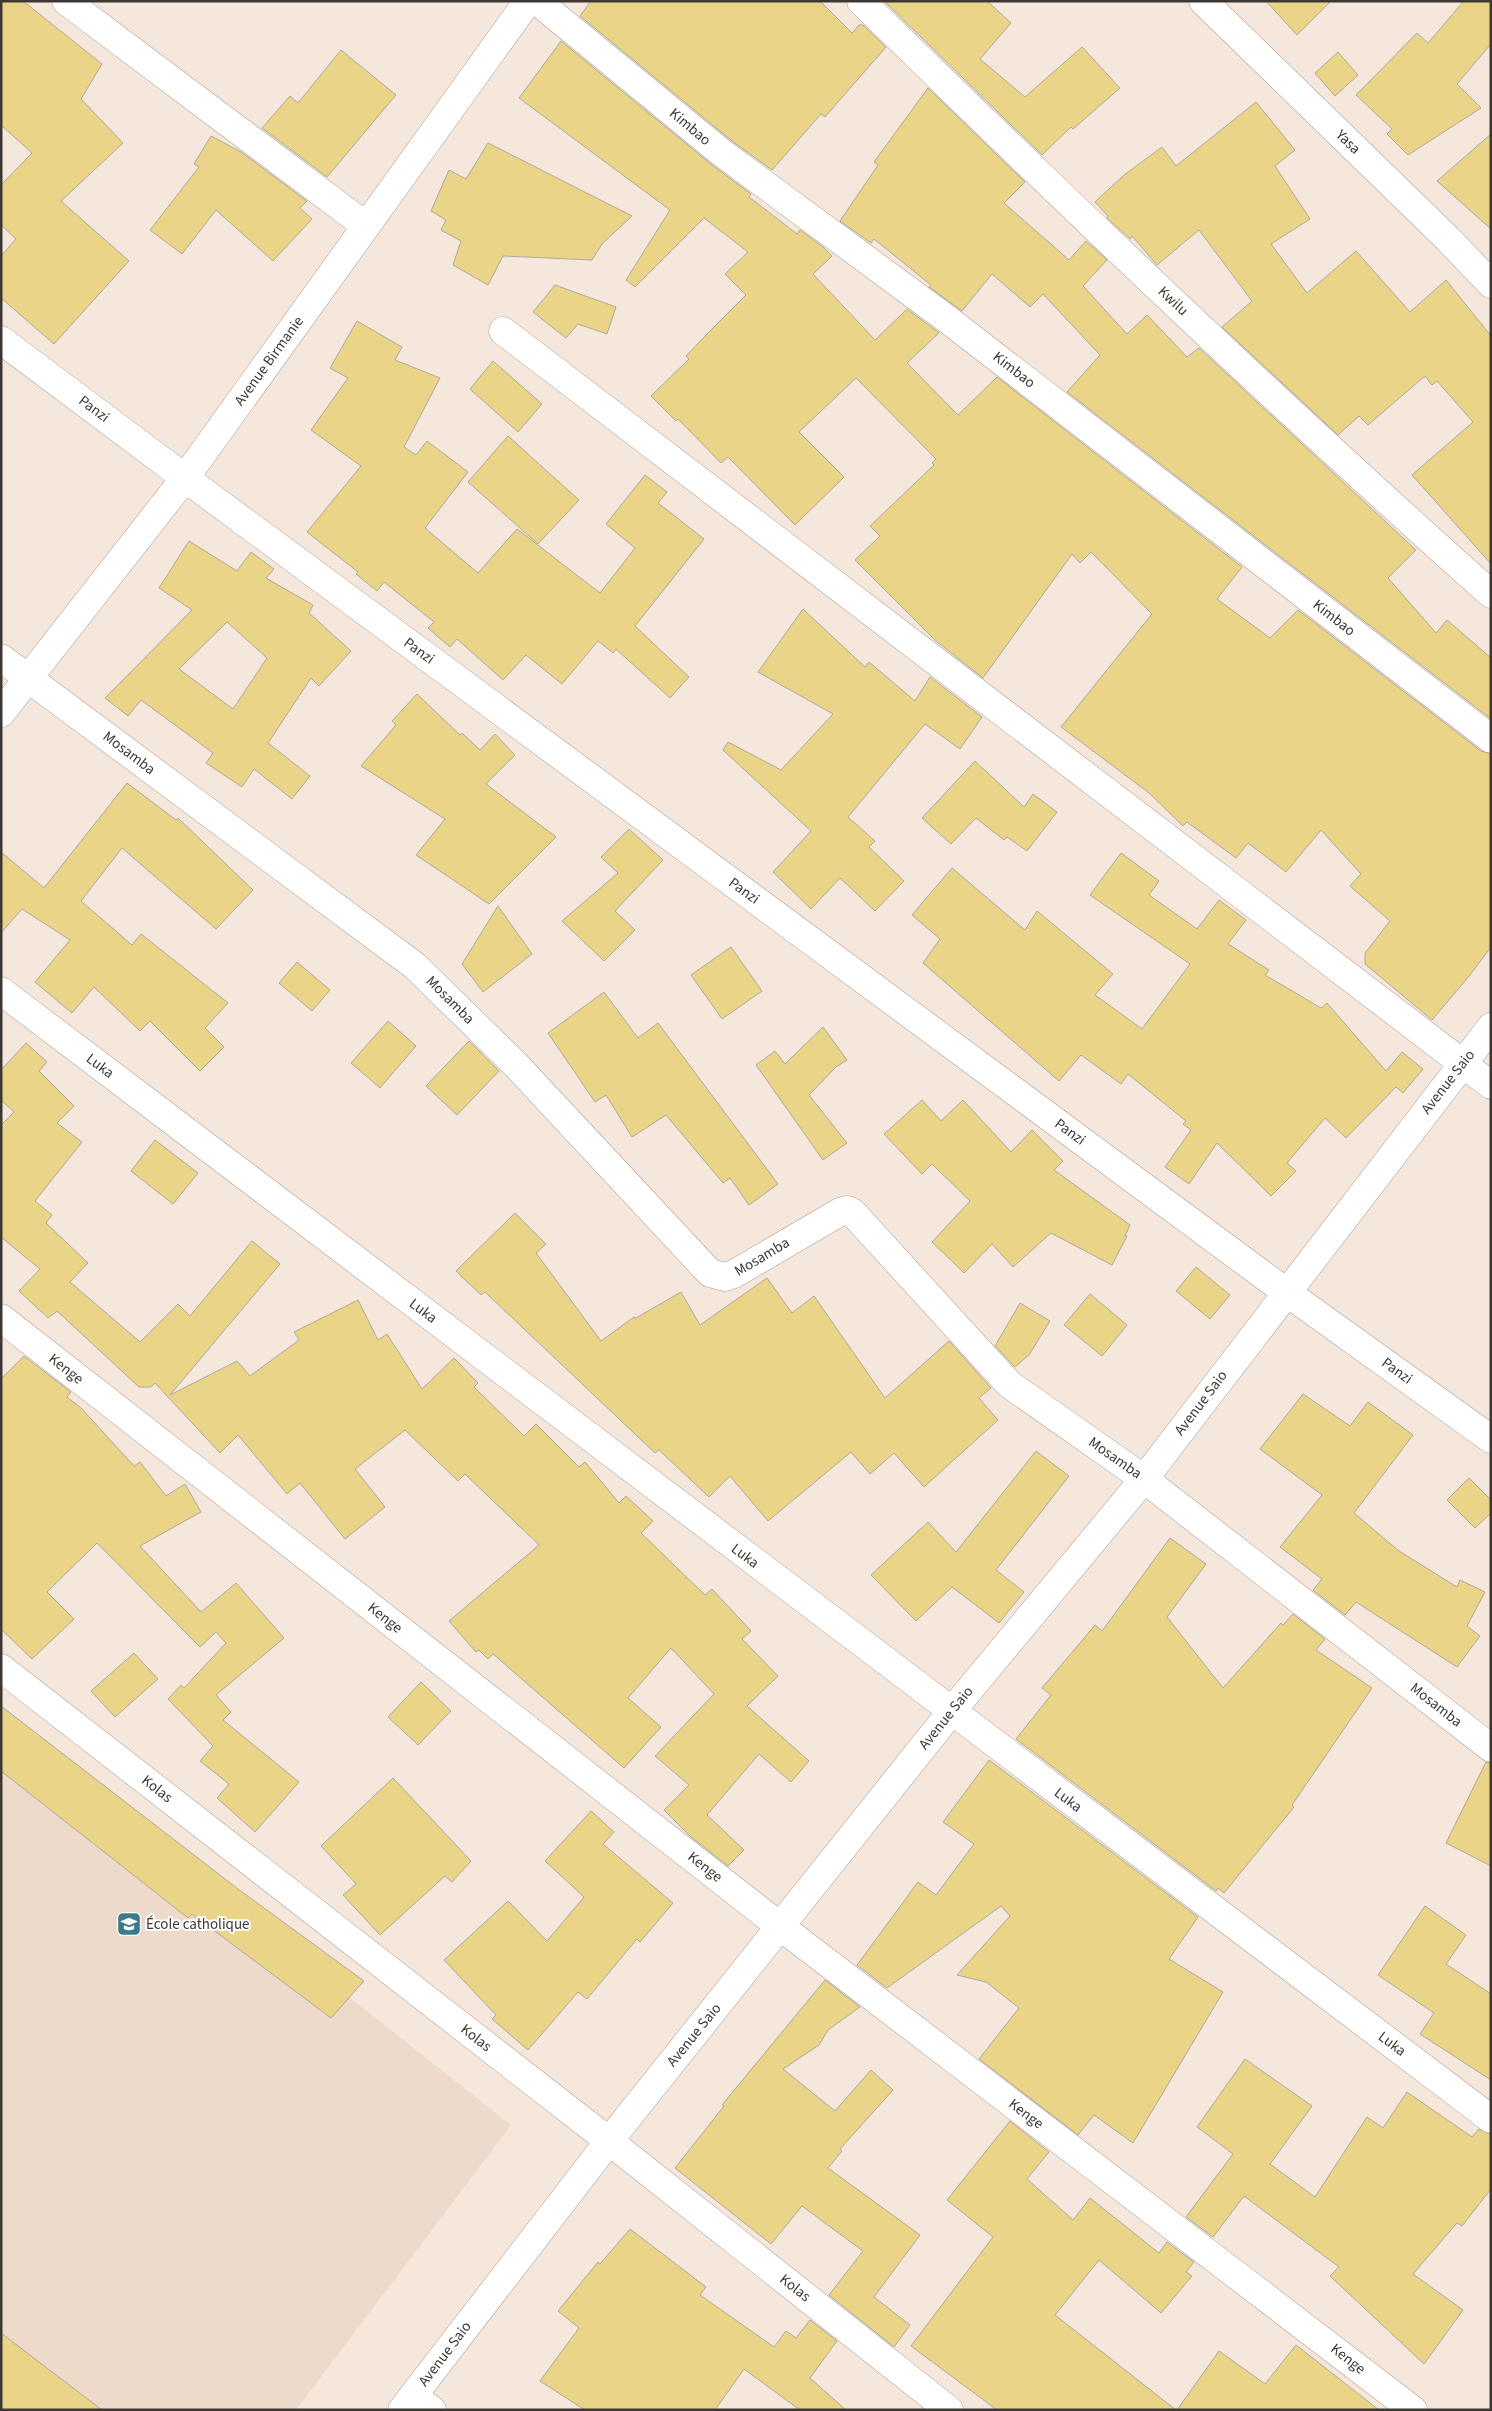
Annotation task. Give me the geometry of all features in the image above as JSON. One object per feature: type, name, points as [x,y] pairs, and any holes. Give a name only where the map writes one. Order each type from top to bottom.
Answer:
[{"type":"street","points":[[66,1],[366,226]]},
{"type":"street","name":"Avenue Birmanie","points":[[1,713],[186,478],[528,1]]},
{"type":"street","name":"Kimbao","points":[[537,1],[722,153],[947,319],[1491,739]]},
{"type":"street","name":"Kwilu","points":[[861,1],[1011,148],[1347,466],[1491,594]]},
{"type":"street","name":"Yasa","points":[[1203,1],[1440,231],[1491,284]]},
{"type":"street","points":[[503,331],[1491,1085]]},
{"type":"street","name":"Panzi","points":[[1,340],[1286,1292],[1491,1439]]},
{"type":"street","name":"Mosamba","points":[[1,658],[415,966],[516,1065],[710,1272],[725,1277],[734,1274],[802,1233],[847,1210],[857,1216],[1009,1384],[1144,1479],[1491,1748]]},
{"type":"street","name":"Luka","points":[[1,991],[1491,2119]]},
{"type":"street","name":"Avenue Saio","points":[[416,2405],[609,2141],[951,1712],[1144,1479],[1491,1027]]},
{"type":"street","name":"Kenge","points":[[1,1318],[781,1927],[1413,2410]]},
{"type":"street","name":"Kolas","points":[[1,1668],[609,2141],[949,2410]]},
{"type":"shaded area","name":"École catholique","points":[[1,1722],[511,2125],[296,2410],[1,2410]]},
{"type":"building","points":[[1,1],[23,1],[102,64],[81,99],[123,143],[61,201],[129,261],[54,344],[1,298],[1,256],[16,239],[1,225],[1,185],[32,153],[1,125]]},
{"type":"building","points":[[591,1],[820,1],[852,33],[859,25],[863,25],[886,47],[825,117],[821,114],[772,170],[732,141],[580,16]]},
{"type":"building","points":[[884,1],[987,1],[1011,23],[980,59],[1025,97],[1082,47],[1120,88],[1073,129],[1071,127],[1042,155]]},
{"type":"building","points":[[1266,1],[1331,1],[1297,35]]},
{"type":"building","points":[[1464,1],[1491,1],[1491,44],[1457,84],[1481,108],[1408,155],[1387,134],[1392,129],[1356,95],[1417,33],[1428,43]]},
{"type":"building","points":[[561,41],[712,165],[751,194],[749,197],[797,234],[800,230],[823,247],[832,256],[813,274],[875,340],[907,309],[939,333],[907,363],[958,415],[997,377],[1242,567],[1217,599],[1270,638],[1298,610],[1481,751],[1491,754],[1491,947],[1432,1020],[1365,964],[1365,953],[1390,921],[1350,886],[1361,874],[1321,830],[1286,872],[1248,843],[1236,858],[1187,822],[1183,826],[1149,793],[1061,727],[1152,614],[1091,552],[1080,563],[1072,554],[983,678],[936,641],[855,560],[880,536],[870,526],[934,465],[932,463],[936,459],[856,378],[799,432],[844,477],[795,525],[728,457],[721,463],[678,419],[676,421],[651,396],[689,359],[686,356],[746,295],[725,274],[748,252],[704,218],[635,287],[626,280],[670,210],[519,98]]},
{"type":"building","points":[[341,50],[396,95],[327,177],[262,128],[290,96],[298,103]]},
{"type":"building","points":[[1338,52],[1358,75],[1335,96],[1315,73]]},
{"type":"building","points":[[928,88],[1025,182],[1004,203],[1069,260],[1086,241],[1107,260],[1083,286],[1127,334],[1147,315],[1187,357],[1199,348],[1416,550],[1388,578],[1436,633],[1447,620],[1491,658],[1491,719],[1067,392],[1100,355],[1043,294],[1030,307],[992,274],[962,311],[929,287],[931,285],[874,239],[871,243],[840,221],[878,165],[874,162]]},
{"type":"building","points":[[1256,102],[1295,150],[1275,166],[1310,219],[1271,244],[1307,293],[1356,251],[1410,312],[1446,280],[1491,336],[1491,564],[1412,475],[1473,422],[1437,381],[1432,385],[1425,376],[1368,425],[1359,416],[1338,435],[1222,327],[1252,301],[1199,230],[1157,265],[1132,236],[1130,239],[1107,218],[1108,216],[1095,202],[1124,175],[1162,147],[1176,166]]},
{"type":"building","points":[[1491,134],[1491,229],[1437,181]]},
{"type":"building","points":[[211,136],[241,152],[307,201],[300,208],[312,219],[273,261],[216,210],[182,254],[150,230],[199,167],[194,164]]},
{"type":"building","points":[[488,143],[632,216],[602,244],[592,260],[503,256],[488,285],[453,265],[461,241],[441,230],[446,220],[431,211],[449,170],[466,179]]},
{"type":"building","points":[[555,285],[616,307],[607,334],[578,324],[566,338],[533,312]]},
{"type":"building","points":[[357,321],[402,347],[395,360],[440,378],[404,447],[416,455],[427,441],[468,472],[425,528],[478,573],[517,529],[600,593],[635,548],[606,524],[645,475],[667,492],[658,503],[704,539],[635,626],[689,677],[670,698],[616,649],[613,653],[598,641],[562,684],[526,655],[503,680],[457,639],[450,647],[428,628],[434,622],[384,582],[377,591],[356,574],[358,572],[307,532],[361,466],[311,430],[348,378],[330,368]]},
{"type":"building","points":[[493,361],[542,404],[518,432],[470,389]]},
{"type":"building","points":[[508,436],[579,500],[538,544],[468,482]]},
{"type":"building","points":[[189,541],[237,571],[251,552],[274,569],[266,578],[313,605],[309,613],[351,651],[319,686],[311,678],[268,743],[310,776],[292,799],[254,769],[242,787],[206,763],[213,753],[141,700],[128,716],[105,698],[192,610],[159,588]],"holes":[[[227,622],[267,658],[233,709],[179,669]]]},
{"type":"building","points":[[803,609],[865,667],[869,662],[915,701],[930,677],[982,717],[960,749],[925,724],[848,817],[875,841],[869,847],[904,881],[875,911],[840,878],[811,909],[773,872],[811,831],[723,750],[728,742],[781,770],[833,714],[758,672]]},
{"type":"building","points":[[417,694],[460,735],[462,733],[480,750],[495,734],[515,755],[486,784],[556,837],[489,904],[416,855],[445,819],[361,766],[396,725],[392,721]]},
{"type":"building","points":[[975,761],[1024,807],[1033,794],[1057,812],[1027,851],[1007,837],[1004,840],[976,818],[951,844],[922,818]]},
{"type":"building","points":[[127,783],[176,820],[178,818],[253,890],[216,929],[122,848],[81,901],[132,945],[141,934],[228,1003],[205,1028],[224,1047],[200,1071],[150,1021],[140,1031],[94,987],[72,1013],[35,982],[70,940],[22,909],[1,933],[1,852],[44,888]]},
{"type":"building","points":[[629,829],[663,860],[615,911],[635,930],[604,961],[562,921],[618,873],[601,857]]},
{"type":"building","points":[[1121,853],[1159,881],[1149,895],[1197,929],[1219,900],[1246,920],[1228,944],[1269,970],[1265,975],[1321,1008],[1327,1003],[1386,1071],[1402,1052],[1423,1069],[1403,1093],[1396,1087],[1346,1138],[1325,1118],[1287,1163],[1296,1171],[1271,1196],[1217,1143],[1189,1184],[1165,1167],[1191,1130],[1183,1124],[1186,1121],[1128,1074],[1121,1084],[1081,1055],[1059,1081],[923,963],[940,939],[912,915],[952,868],[1025,930],[1037,911],[1113,974],[1095,995],[1142,1029],[1190,964],[1090,895]]},
{"type":"building","points":[[498,906],[532,954],[483,992],[462,964]]},
{"type":"building","points":[[731,947],[762,991],[722,1019],[691,975]]},
{"type":"building","points":[[297,962],[330,990],[312,1011],[279,983]]},
{"type":"building","points":[[604,992],[638,1038],[658,1023],[778,1184],[749,1205],[730,1178],[723,1183],[666,1115],[632,1137],[606,1095],[595,1102],[548,1033]]},
{"type":"building","points":[[388,1021],[416,1046],[380,1088],[351,1063]]},
{"type":"building","points":[[823,1027],[847,1060],[836,1067],[809,1095],[847,1143],[823,1160],[756,1065],[775,1051],[785,1064]]},
{"type":"building","points":[[469,1041],[499,1071],[457,1115],[426,1086]]},
{"type":"building","points":[[26,1043],[47,1062],[39,1071],[74,1106],[57,1123],[82,1142],[35,1201],[52,1215],[46,1223],[88,1263],[70,1282],[140,1342],[178,1304],[190,1316],[252,1241],[280,1264],[170,1395],[237,1361],[250,1376],[299,1340],[294,1332],[358,1300],[378,1340],[387,1334],[422,1389],[454,1358],[478,1383],[474,1387],[524,1436],[536,1424],[579,1467],[585,1462],[619,1503],[626,1496],[653,1521],[641,1533],[705,1595],[712,1589],[751,1631],[742,1639],[778,1676],[747,1706],[809,1761],[791,1782],[759,1754],[707,1815],[744,1850],[728,1866],[691,1837],[664,1810],[689,1785],[655,1756],[714,1694],[671,1648],[628,1698],[661,1727],[624,1768],[493,1654],[488,1659],[479,1650],[476,1652],[449,1621],[539,1545],[465,1474],[458,1481],[405,1430],[355,1469],[385,1507],[345,1539],[300,1483],[287,1494],[238,1435],[220,1453],[155,1383],[151,1387],[139,1387],[57,1311],[48,1318],[19,1291],[40,1269],[1,1237],[1,1125],[14,1112],[1,1100],[1,1070]]},
{"type":"building","points":[[922,1100],[941,1121],[963,1100],[1011,1152],[1032,1130],[1063,1161],[1054,1170],[1130,1225],[1125,1236],[1127,1236],[1112,1265],[1051,1233],[1013,1267],[992,1244],[964,1273],[932,1242],[970,1201],[932,1164],[922,1174],[884,1134]]},
{"type":"building","points":[[155,1140],[198,1173],[173,1204],[131,1171]]},
{"type":"building","points":[[515,1213],[546,1244],[536,1253],[601,1341],[634,1317],[636,1318],[681,1292],[700,1325],[767,1278],[792,1313],[814,1296],[885,1398],[949,1341],[991,1388],[979,1398],[998,1420],[924,1487],[894,1453],[870,1474],[851,1452],[768,1521],[730,1476],[709,1497],[659,1450],[655,1453],[485,1292],[481,1295],[456,1271]]},
{"type":"building","points":[[1196,1267],[1230,1295],[1210,1319],[1176,1291]]},
{"type":"building","points":[[1090,1294],[1127,1325],[1102,1356],[1064,1325]]},
{"type":"building","points":[[1020,1303],[1050,1321],[1029,1355],[1015,1367],[995,1346]]},
{"type":"building","points":[[24,1356],[71,1392],[67,1397],[81,1408],[134,1466],[140,1462],[166,1496],[185,1484],[201,1512],[140,1546],[201,1612],[236,1583],[284,1638],[216,1695],[231,1712],[223,1720],[299,1782],[255,1832],[217,1798],[229,1784],[200,1761],[213,1746],[168,1699],[181,1685],[184,1688],[226,1643],[216,1632],[200,1647],[97,1543],[47,1592],[74,1619],[32,1659],[1,1629],[1,1379]]},
{"type":"building","points":[[1303,1394],[1350,1426],[1368,1402],[1413,1435],[1354,1513],[1399,1551],[1457,1587],[1460,1580],[1485,1592],[1467,1626],[1480,1636],[1457,1667],[1356,1602],[1345,1615],[1313,1590],[1322,1579],[1280,1547],[1322,1495],[1260,1449]]},
{"type":"building","points":[[1036,1451],[1069,1476],[996,1570],[1024,1592],[999,1623],[952,1587],[916,1621],[871,1575],[928,1522],[956,1552]]},
{"type":"building","points":[[1469,1478],[1491,1500],[1491,1513],[1475,1528],[1447,1500]]},
{"type":"building","points":[[1170,1538],[1206,1564],[1167,1617],[1223,1688],[1281,1623],[1283,1625],[1293,1614],[1325,1639],[1316,1650],[1372,1688],[1292,1805],[1294,1807],[1224,1893],[1218,1888],[1216,1891],[1016,1739],[1051,1695],[1042,1688],[1095,1625],[1102,1631]]},
{"type":"building","points":[[134,1653],[158,1679],[115,1717],[91,1691]]},
{"type":"building","points":[[421,1682],[451,1711],[418,1745],[388,1717]]},
{"type":"building","points":[[1,1706],[238,1889],[364,1981],[331,2018],[192,1914],[188,1918],[1,1771]]},
{"type":"building","points":[[989,1760],[1198,1917],[1169,1959],[1223,1992],[1133,2143],[1094,2115],[1078,2135],[979,2059],[1019,2008],[986,1982],[957,1975],[1010,1916],[1001,1906],[887,1988],[857,1965],[918,1882],[936,1895],[974,1844],[943,1822]]},
{"type":"building","points":[[1486,1762],[1491,1763],[1491,1866],[1446,1843]]},
{"type":"building","points":[[393,1778],[471,1861],[452,1882],[445,1876],[380,1935],[343,1895],[356,1884],[321,1846]]},
{"type":"building","points":[[591,1811],[614,1832],[603,1844],[673,1903],[640,1942],[637,1939],[587,1999],[578,1992],[528,2050],[492,2019],[496,2015],[444,1960],[508,1901],[547,1941],[584,1897],[545,1861]]},
{"type":"building","points":[[1425,1906],[1466,1935],[1446,1964],[1491,1994],[1491,2080],[1420,2034],[1434,2013],[1378,1975]]},
{"type":"building","points":[[825,1980],[860,2007],[828,2030],[819,2045],[783,2069],[835,2111],[871,2070],[893,2090],[840,2149],[842,2151],[828,2168],[920,2235],[874,2297],[910,2325],[894,2347],[829,2295],[863,2251],[802,2206],[771,2244],[675,2168],[724,2106],[722,2105]]},
{"type":"building","points":[[1245,2059],[1312,2106],[1270,2164],[1315,2197],[1367,2117],[1383,2128],[1407,2092],[1472,2137],[1479,2129],[1491,2134],[1491,2189],[1462,2226],[1457,2223],[1413,2274],[1463,2310],[1424,2364],[1330,2276],[1339,2267],[1244,2196],[1213,2237],[1186,2217],[1233,2154],[1197,2127]]},
{"type":"building","points":[[1010,2121],[1049,2152],[1027,2179],[1073,2220],[1090,2198],[1159,2253],[1167,2242],[1194,2262],[1186,2272],[1192,2276],[1161,2313],[1099,2260],[1055,2315],[1176,2410],[997,2410],[911,2346],[993,2237],[947,2200]]},
{"type":"building","points":[[630,2229],[706,2287],[700,2295],[774,2347],[786,2331],[796,2338],[810,2320],[837,2341],[810,2378],[846,2410],[800,2410],[744,2369],[715,2410],[585,2410],[540,2381],[579,2328],[558,2311],[598,2262],[600,2264]]},
{"type":"building","points":[[1,2333],[102,2410],[1,2410]]},
{"type":"building","points":[[1296,2345],[1379,2410],[1177,2410],[1219,2351],[1265,2384]]},
{"type":"place","name":"École catholique","points":[[129,1924]]}]
